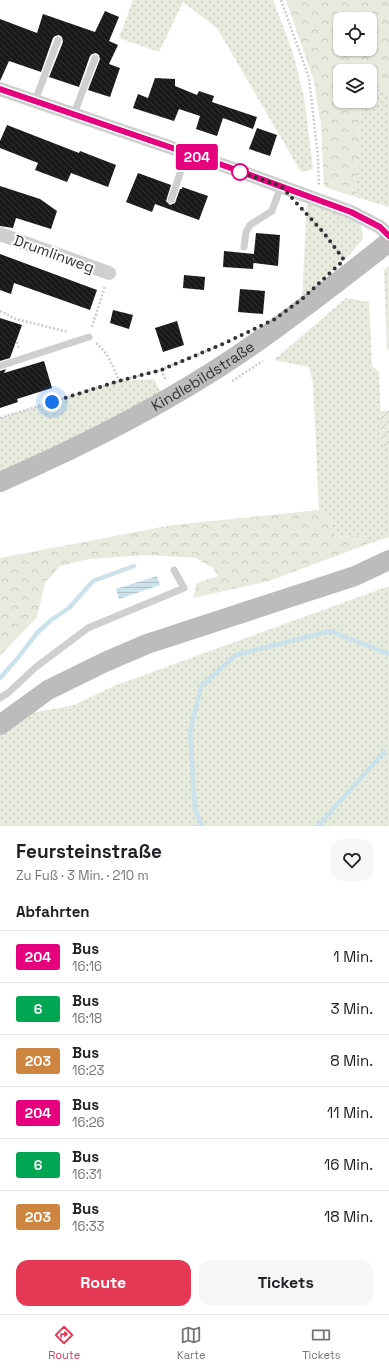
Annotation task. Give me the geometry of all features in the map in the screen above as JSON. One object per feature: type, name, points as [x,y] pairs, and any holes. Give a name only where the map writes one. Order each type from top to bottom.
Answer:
[{"type":"main road","name":"Kindlebildstraße","points":[[0,482],[82,445],[172,396],[238,355],[291,318],[389,242]]},
{"type":"main road","points":[[0,725],[48,690],[105,662],[147,644],[355,576],[389,560]]},
{"type":"street","points":[[0,89],[320,200],[363,218],[380,227],[389,236]]},
{"type":"street","name":"Drumlinweg","points":[[0,234],[109,273]]},
{"type":"lane","points":[[35,101],[58,40]]},
{"type":"lane","points":[[74,114],[95,58]]},
{"type":"lane","points":[[171,200],[187,153]]},
{"type":"lane","points":[[244,247],[246,232],[250,225],[272,211],[281,186]]},
{"type":"lane","points":[[0,366],[89,337]]},
{"type":"lane","points":[[0,698],[8,693],[36,667],[88,628],[184,588],[174,570]]},
{"type":"path","points":[[281,0],[309,78],[318,157],[320,200]]},
{"type":"path","points":[[299,206],[324,233],[344,260]]},
{"type":"path","points":[[89,337],[109,273]]},
{"type":"path","points":[[0,311],[16,319],[89,337],[102,348],[112,362],[119,381]]},
{"type":"path","points":[[0,418],[119,381],[161,370],[225,343]]},
{"type":"green space","points":[[133,0],[273,0],[293,53],[304,97],[313,169],[301,172],[217,28],[183,2],[159,52],[119,38]]},
{"type":"green space","points":[[286,0],[389,0],[389,93],[377,89],[377,64],[333,64],[333,108],[361,108],[356,197],[324,187],[321,125],[314,81]]},
{"type":"green space","points":[[377,89],[389,93],[389,207],[356,197],[361,108],[377,108]]},
{"type":"green space","points":[[307,203],[342,214],[361,225],[363,239],[351,253],[302,299]]},
{"type":"green space","points":[[389,266],[389,350],[387,350],[384,270]]},
{"type":"green space","points":[[346,298],[369,302],[372,366],[379,372],[382,445],[389,447],[389,537],[368,544],[359,535],[336,538],[331,522],[319,510],[313,384],[309,367],[274,360]]},
{"type":"green space","points":[[154,379],[162,394],[0,482],[0,418],[119,381]]},
{"type":"green space","points":[[380,411],[389,411],[389,447],[382,446]]},
{"type":"green space","points":[[319,510],[331,522],[336,538],[359,535],[368,544],[269,581],[193,598],[197,583],[218,576],[213,568],[196,558],[147,555],[89,559],[60,566],[45,583],[37,617],[0,656],[0,558],[172,525]]},
{"type":"green space","points":[[389,586],[389,826],[0,826],[0,719],[74,705],[114,686]]},
{"type":"water","points":[[157,576],[160,585],[119,599],[116,589]]},
{"type":"building","points":[[105,11],[119,17],[109,41],[118,45],[109,64],[120,68],[110,97],[88,90],[100,59],[99,55],[96,53],[90,56],[79,87],[49,77],[63,42],[62,37],[59,35],[53,38],[41,72],[9,61],[0,81],[0,19],[37,33],[43,14],[95,32]]},
{"type":"building","points":[[155,78],[175,79],[175,86],[197,95],[199,91],[214,96],[212,102],[257,117],[253,129],[223,118],[217,136],[196,129],[200,116],[179,109],[174,121],[133,108],[138,94],[148,98]]},
{"type":"building","points":[[7,125],[79,153],[80,151],[116,165],[108,187],[71,173],[67,182],[35,170],[38,163],[0,148],[0,141]]},
{"type":"building","points":[[257,128],[277,135],[270,156],[249,149]]},
{"type":"building","points":[[138,173],[171,185],[166,201],[170,205],[175,203],[182,187],[208,196],[199,220],[155,204],[152,212],[126,202]]},
{"type":"building","points":[[0,186],[40,199],[57,211],[51,229],[16,218],[13,228],[0,226]]},
{"type":"building","points":[[256,233],[280,235],[278,266],[253,263]]},
{"type":"building","points":[[224,251],[254,254],[253,269],[223,267]]},
{"type":"building","points":[[0,254],[97,290],[90,310],[14,283],[11,294],[0,290]]},
{"type":"building","points":[[184,275],[205,277],[204,290],[183,288]]},
{"type":"building","points":[[240,289],[265,291],[263,314],[238,312]]},
{"type":"building","points":[[113,310],[133,315],[129,329],[110,323]]},
{"type":"building","points":[[0,318],[22,325],[10,358],[0,361]]},
{"type":"building","points":[[177,321],[184,345],[163,352],[155,328]]},
{"type":"building","points":[[44,361],[52,388],[17,399],[18,402],[0,408],[0,371],[6,369],[4,373]]},
{"type":"waterway","points":[[0,678],[37,633],[51,620],[69,608],[93,581],[134,566]]},
{"type":"waterway","points":[[202,826],[195,809],[190,732],[201,686],[236,655],[330,631],[389,654]]},
{"type":"waterway","points":[[318,826],[384,752]]},
{"type":"bus line","name":"204","points":[[0,89],[228,167],[351,212],[380,227],[389,236]]},
{"type":"route","points":[[52,402],[119,381],[161,370],[225,343],[275,319],[302,299],[344,260],[324,233],[281,186],[240,172]]}]
